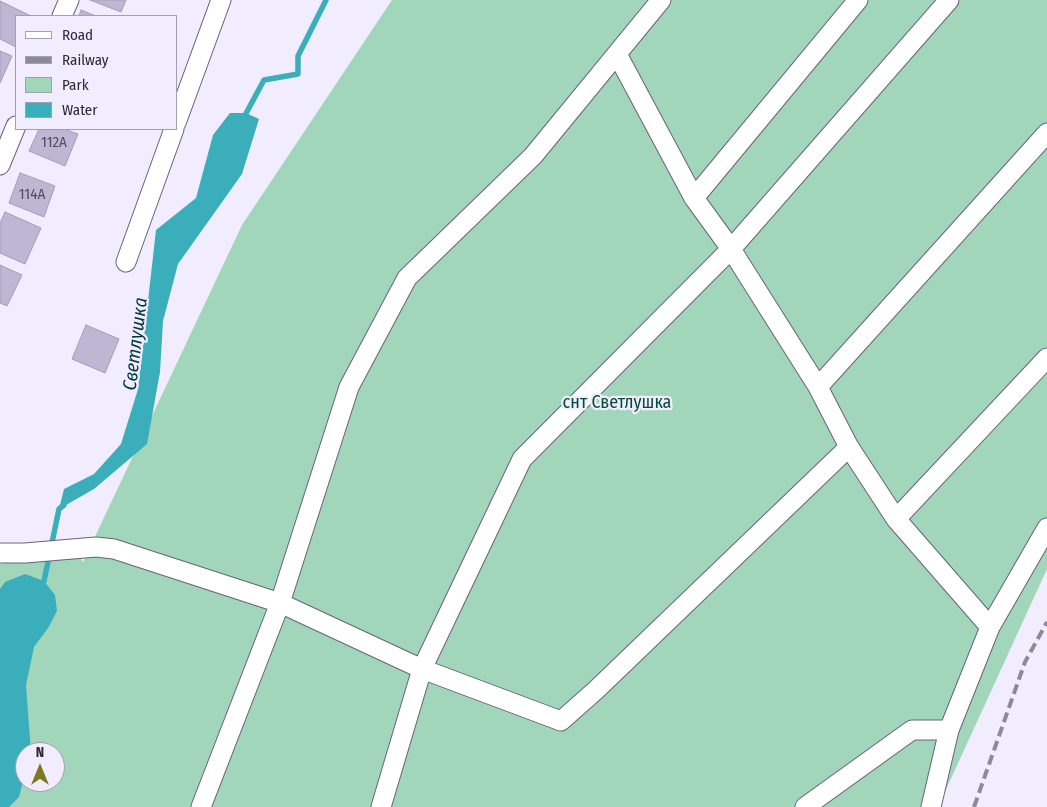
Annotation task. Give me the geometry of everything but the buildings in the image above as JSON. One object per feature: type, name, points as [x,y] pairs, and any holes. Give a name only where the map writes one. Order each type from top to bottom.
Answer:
[{"type":"street","points":[[62,15],[69,0]]},
{"type":"street","points":[[178,118],[221,0]]},
{"type":"street","points":[[201,807],[280,603],[349,387],[407,278],[532,156],[661,0]]},
{"type":"street","points":[[694,198],[858,0]]},
{"type":"street","points":[[381,807],[422,669],[522,460],[731,249],[950,0]]},
{"type":"street","points":[[617,54],[694,198],[731,249],[818,387],[849,447],[896,519],[990,627]]},
{"type":"street","points":[[0,165],[15,128]]},
{"type":"street","points":[[126,262],[174,130]]},
{"type":"street","points":[[818,387],[1047,134]]},
{"type":"street","points":[[896,519],[1047,358]]},
{"type":"street","points":[[0,553],[96,548],[114,549],[280,603],[422,669],[561,721],[849,447]]},
{"type":"street","points":[[931,807],[949,730],[990,627],[1047,528]]},
{"type":"street","points":[[805,807],[912,730],[949,730]]},
{"type":"green space","name":"снт Светлушка","points":[[392,0],[1047,0],[1047,569],[938,807],[0,807],[0,564],[50,553],[76,551],[83,562],[242,225]]},
{"type":"water","points":[[230,113],[246,113],[259,119],[242,174],[178,264],[163,321],[160,372],[147,444],[94,489],[59,509],[64,489],[94,474],[121,444],[138,389],[156,230],[196,198],[213,135]]},
{"type":"water","points":[[25,574],[44,581],[55,595],[57,611],[48,628],[34,647],[26,685],[30,742],[15,742],[15,792],[20,792],[19,797],[9,807],[0,807],[0,589],[5,582]]},
{"type":"waterway","name":"Светлушка","points":[[243,119],[264,80],[298,74],[298,56],[326,0]]},
{"type":"waterway","name":"Светлушка","points":[[41,585],[44,581],[59,509],[64,505]]},
{"type":"railway","points":[[974,807],[1025,662],[1047,622]]}]
